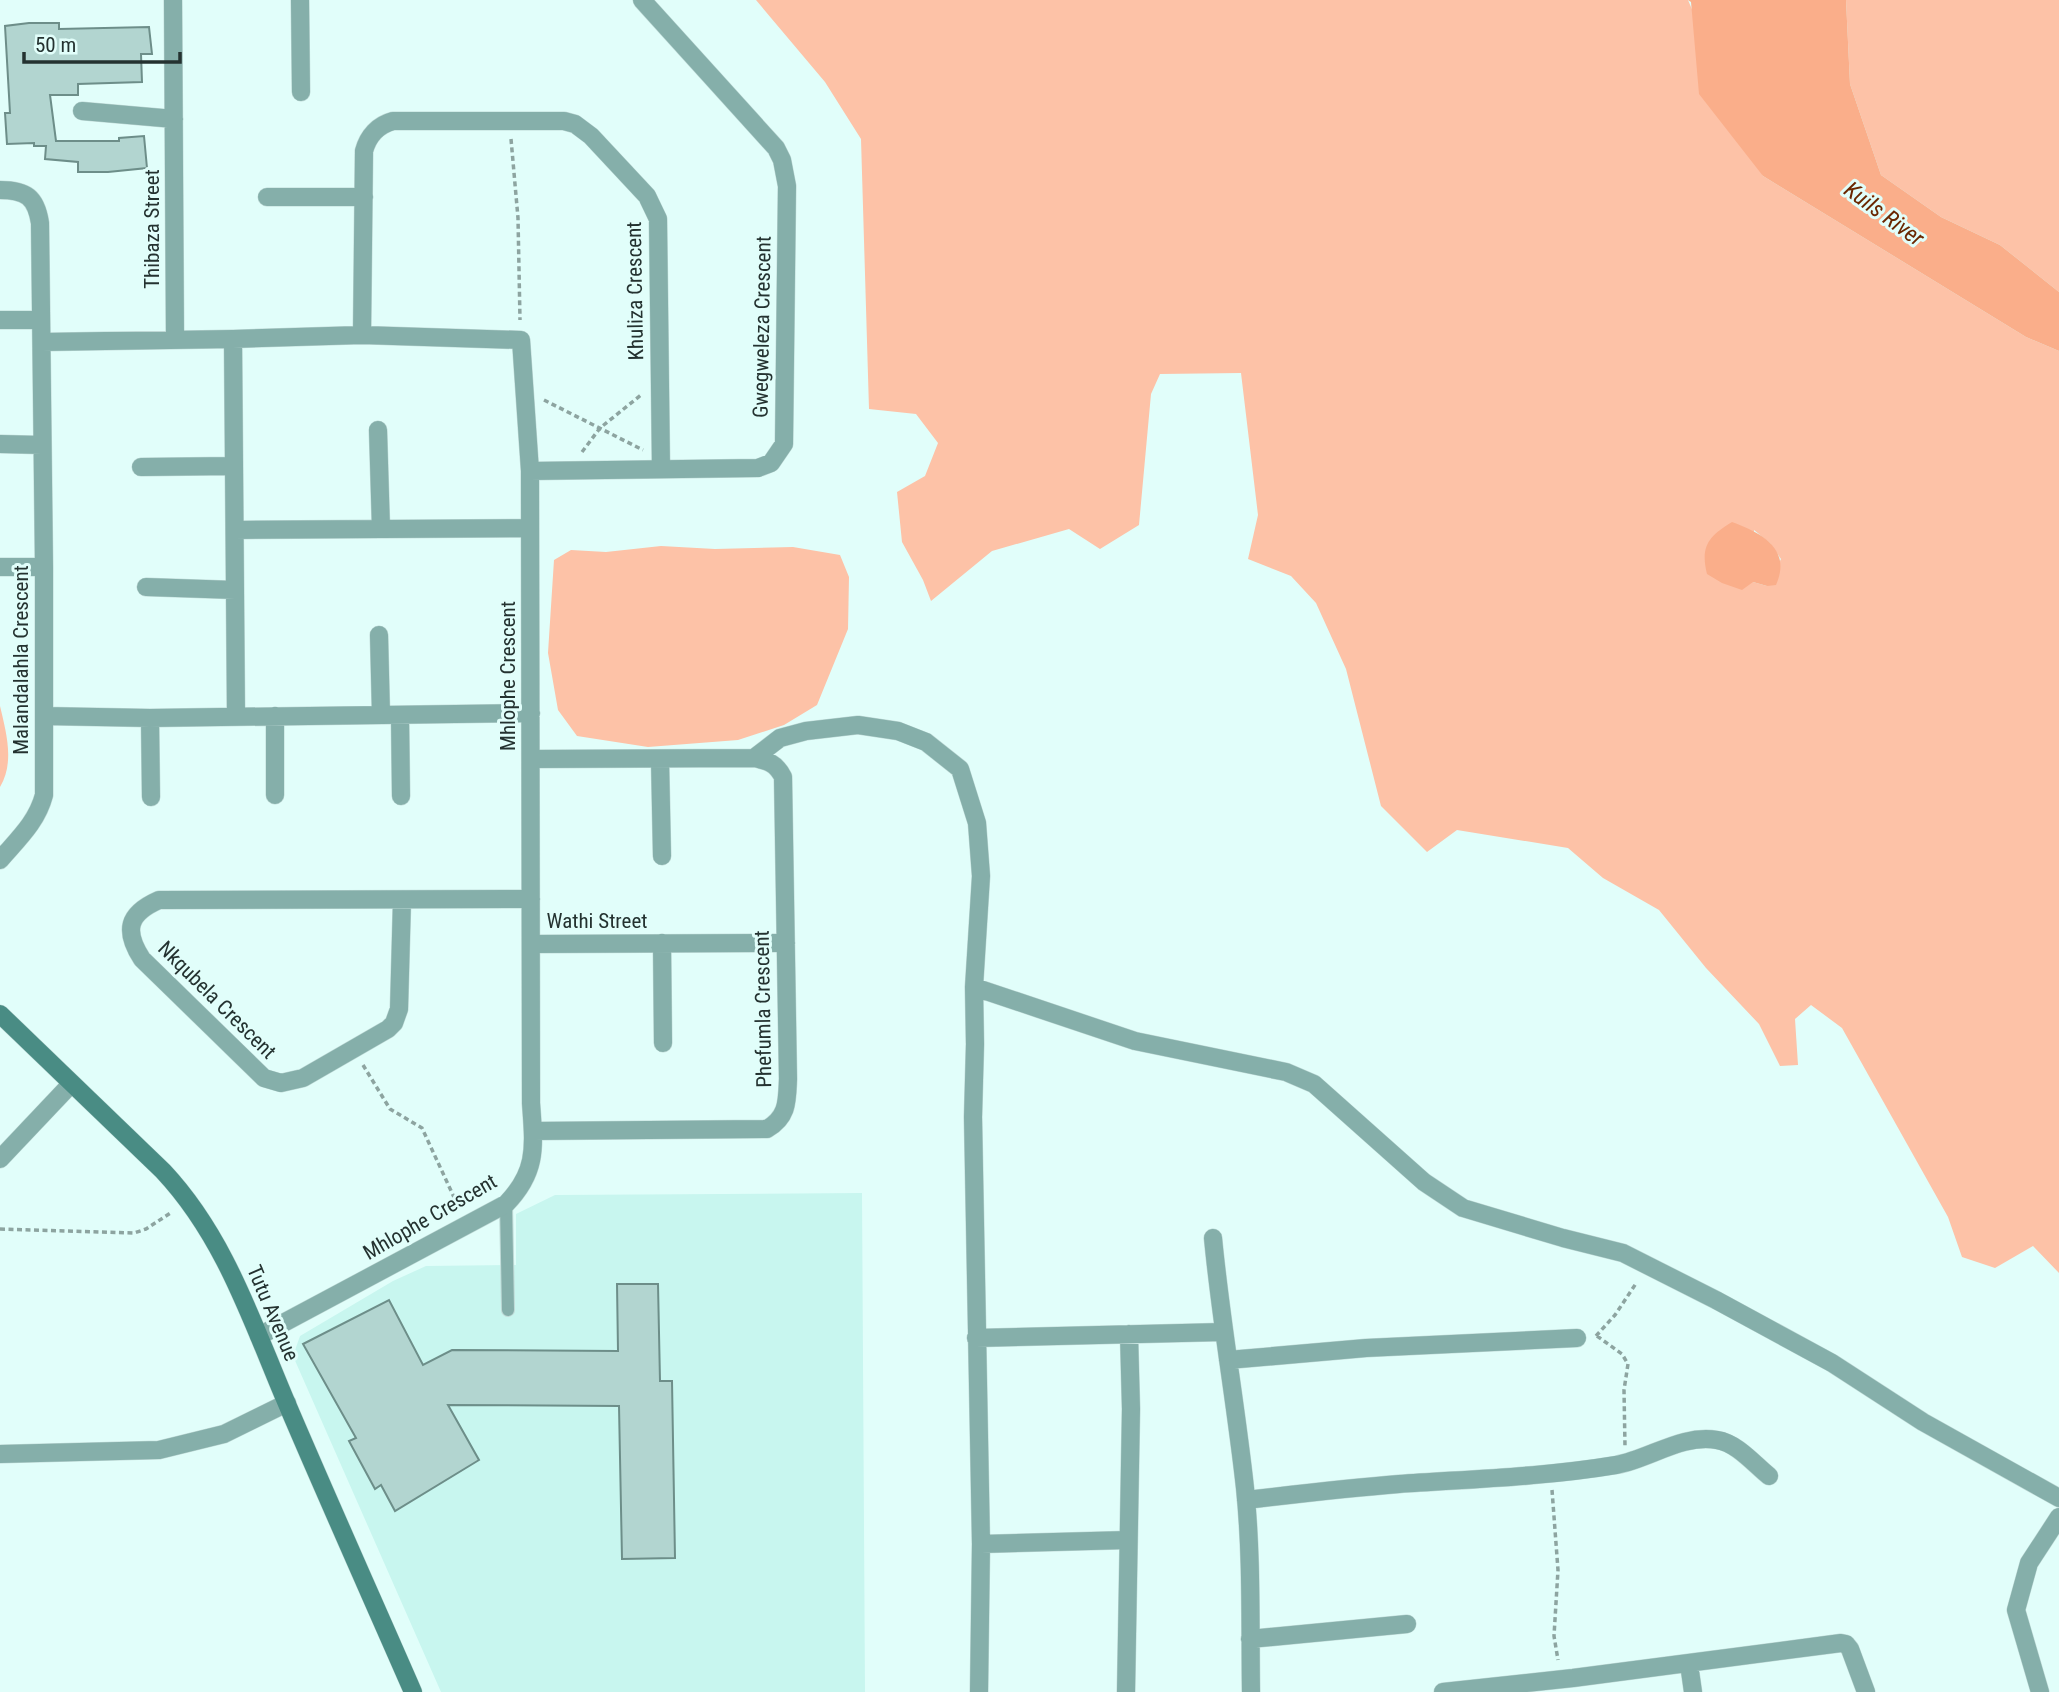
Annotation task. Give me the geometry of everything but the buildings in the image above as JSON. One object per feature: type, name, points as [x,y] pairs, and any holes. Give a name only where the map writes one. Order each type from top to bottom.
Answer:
[{"type":"street","name":"Thibaza Street","points":[[173,0],[175,339]]},
{"type":"street","points":[[300,0],[301,92]]},
{"type":"street","name":"Gwegweleza Crescent","points":[[530,471],[661,464],[758,468],[771,463],[782,448],[787,186],[782,160],[776,148],[642,0]]},
{"type":"street","points":[[82,111],[174,119]]},
{"type":"street","name":"Khuliza Crescent","points":[[362,335],[366,144],[374,131],[393,121],[564,121],[575,124],[591,136],[653,204],[658,219],[661,464]]},
{"type":"street","name":"Malandalahla Crescent","points":[[0,190],[18,190],[33,200],[38,210],[44,567],[44,778],[40,810],[34,821],[0,860]]},
{"type":"street","points":[[267,197],[365,197]]},
{"type":"street","points":[[0,320],[41,320]]},
{"type":"street","points":[[42,342],[233,340],[362,335],[521,340]]},
{"type":"street","points":[[233,340],[236,716]]},
{"type":"street","name":"Mhlophe Crescent","points":[[259,1336],[506,1204],[519,1191],[530,1172],[534,1157],[530,471],[521,340]]},
{"type":"street","points":[[378,430],[380,529]]},
{"type":"street","points":[[0,444],[43,445]]},
{"type":"street","points":[[141,467],[234,466]]},
{"type":"street","points":[[235,530],[530,528]]},
{"type":"street","points":[[0,567],[44,567]]},
{"type":"street","points":[[146,587],[235,590]]},
{"type":"street","points":[[379,635],[381,715]]},
{"type":"street","points":[[44,716],[150,718],[531,713]]},
{"type":"street","points":[[400,715],[401,796]]},
{"type":"street","points":[[275,716],[275,795]]},
{"type":"street","points":[[150,718],[151,797]]},
{"type":"street","points":[[531,759],[754,758],[780,738],[806,731],[858,725],[898,732],[926,742],[960,769],[977,823],[981,876],[974,988],[973,1117],[981,1544],[979,1692]]},
{"type":"street","name":"Phefumla Crescent","points":[[533,1131],[760,1130],[774,1125],[782,1117],[786,1107],[783,777],[777,766],[771,762],[754,758]]},
{"type":"street","points":[[660,759],[662,856]]},
{"type":"street","name":"Nkqubela Crescent","points":[[402,900],[397,1016],[388,1029],[303,1078],[290,1082],[272,1082],[264,1078],[142,959],[130,938],[132,921],[137,913],[159,900],[531,899]]},
{"type":"street","name":"Wathi Street","points":[[662,943],[663,1043]]},
{"type":"street","name":"Wathi Street","points":[[532,944],[786,943]]},
{"type":"street","points":[[974,988],[1135,1041],[1286,1072],[1314,1084],[1424,1182],[1463,1208],[1623,1253],[1832,1363],[1923,1422],[2059,1499]]},
{"type":"street","name":"Tutu Avenue","points":[[0,1014],[163,1171],[196,1211],[222,1254],[259,1336],[413,1692]]},
{"type":"street","points":[[0,1159],[71,1084]]},
{"type":"street","points":[[1213,1238],[1246,1500],[1251,1692]]},
{"type":"street","points":[[976,1338],[1223,1332]]},
{"type":"street","points":[[1126,1692],[1129,1334]]},
{"type":"street","points":[[1228,1360],[1366,1348],[1577,1338]]},
{"type":"street","points":[[0,1454],[159,1450],[223,1434],[287,1404]]},
{"type":"street","points":[[1246,1500],[1551,1473],[1643,1459],[1682,1442],[1720,1440],[1731,1445],[1769,1476]]},
{"type":"street","points":[[2040,1692],[2016,1610],[2029,1563],[2059,1517]]},
{"type":"street","points":[[981,1544],[1128,1540]]},
{"type":"street","points":[[1250,1639],[1407,1624]]},
{"type":"street","points":[[1443,1692],[1500,1689],[1561,1679],[1583,1685],[1689,1664],[1828,1644],[1846,1644],[1850,1648],[1866,1692]]},
{"type":"street","points":[[1689,1664],[1693,1692]]},
{"type":"lane","points":[[506,1204],[508,1310]]},
{"type":"path","points":[[510,121],[518,218],[521,340]]},
{"type":"path","points":[[568,471],[600,428],[660,379]]},
{"type":"path","points":[[526,390],[600,428],[661,464]]},
{"type":"path","points":[[353,1049],[390,1109],[422,1128],[454,1195],[465,1227]]},
{"type":"path","points":[[0,1229],[134,1233],[146,1229],[176,1209]]},
{"type":"path","points":[[1596,1336],[1615,1315],[1626,1295],[1649,1266]]},
{"type":"path","points":[[1577,1338],[1596,1336],[1622,1354],[1628,1364],[1624,1390],[1626,1463]]},
{"type":"path","points":[[1551,1473],[1559,1570],[1555,1636],[1561,1679]]},
{"type":"shaded area","points":[[756,0],[1688,0],[1763,176],[2026,337],[2059,351],[2059,1273],[2033,1246],[1995,1268],[1962,1257],[1948,1217],[1842,1028],[1811,1005],[1795,1019],[1798,1065],[1780,1066],[1759,1024],[1706,968],[1659,910],[1603,878],[1568,848],[1457,830],[1427,852],[1381,806],[1346,669],[1316,603],[1291,576],[1248,559],[1258,515],[1241,373],[1160,374],[1151,394],[1139,525],[1100,549],[1069,529],[992,551],[931,601],[902,542],[897,492],[925,476],[938,443],[916,414],[869,409],[861,139],[825,82]],"holes":[[[1754,530],[1770,543],[1781,559],[1767,586],[1753,582]]]},
{"type":"shaded area","points":[[1846,0],[2059,0],[2059,292],[2000,245],[1941,217],[1881,175],[1850,84]]},
{"type":"shaded area","points":[[661,546],[715,549],[793,547],[840,555],[849,577],[848,629],[817,705],[784,725],[738,740],[648,747],[577,736],[558,710],[548,653],[554,560],[571,550],[606,552]]},
{"type":"shaded area","points":[[0,706],[7,736],[8,757],[5,777],[0,787]]},
{"type":"shaded area","points":[[862,1193],[865,1692],[441,1692],[293,1356],[300,1336],[393,1281],[426,1266],[516,1265],[516,1214],[555,1195]]},
{"type":"water","name":"Kuils River","points":[[1688,0],[1846,0],[1850,84],[1881,175],[1941,217],[2000,245],[2059,292],[2059,351],[2026,337],[1763,176],[1699,94],[1691,2]]},
{"type":"water","points":[[1732,522],[1763,537],[1777,552],[1780,572],[1776,585],[1767,586],[1753,582],[1742,590],[1707,574],[1705,556],[1708,543],[1717,532]]}]
